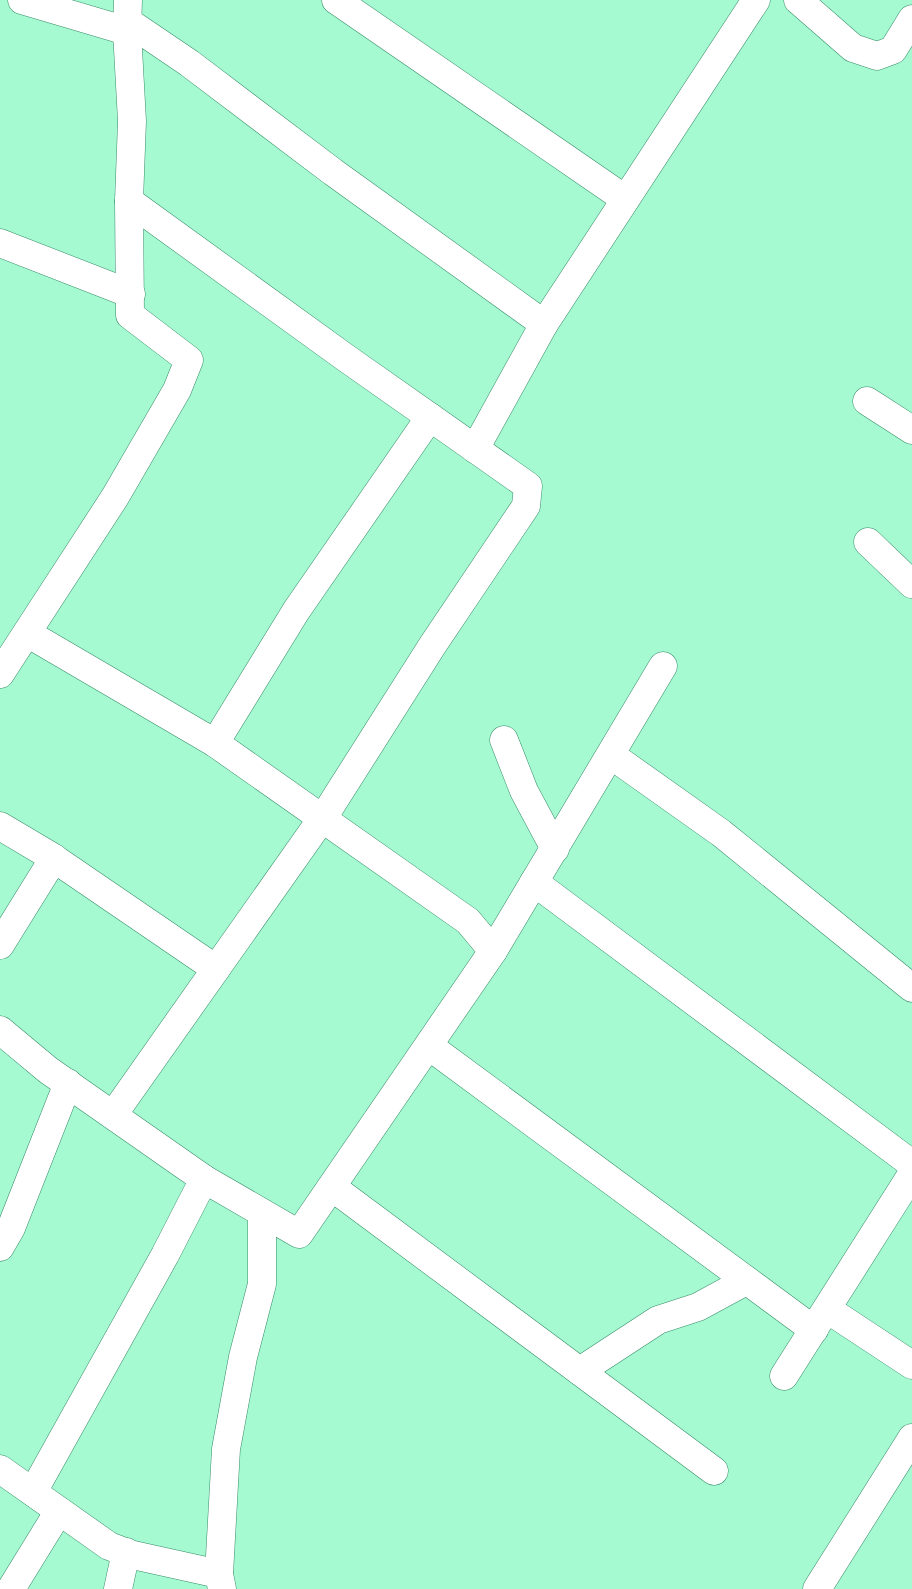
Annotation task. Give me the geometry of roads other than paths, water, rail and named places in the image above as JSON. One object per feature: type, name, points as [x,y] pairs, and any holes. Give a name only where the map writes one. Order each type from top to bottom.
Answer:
[{"type":"street","points":[[22,0],[127,17],[333,172],[544,324]]},
{"type":"street","points":[[336,0],[625,199]]},
{"type":"street","points":[[474,449],[544,324],[756,0]]},
{"type":"street","points":[[798,0],[852,48],[877,56],[893,50],[912,19]]},
{"type":"street","points":[[0,674],[115,497],[176,390],[188,360],[130,315],[129,201],[132,121],[127,17]]},
{"type":"street","points":[[113,1115],[321,819],[526,506],[528,486],[129,201]]},
{"type":"street","points":[[0,243],[131,294]]},
{"type":"street","points":[[867,400],[912,430]]},
{"type":"street","points":[[215,743],[296,611],[430,417]]},
{"type":"street","points":[[868,542],[912,584]]},
{"type":"street","points":[[27,633],[215,743],[468,922],[494,951]]},
{"type":"street","points":[[0,1030],[68,1084],[204,1179],[299,1234],[494,951],[555,849],[572,816],[611,755],[663,666]]},
{"type":"street","points":[[504,740],[524,790],[555,849]]},
{"type":"street","points":[[611,755],[722,833],[912,988]]},
{"type":"street","points":[[0,826],[54,858],[216,968]]},
{"type":"street","points":[[0,945],[54,858]]},
{"type":"street","points":[[534,882],[912,1164]]},
{"type":"street","points":[[429,1046],[746,1281],[912,1365]]},
{"type":"street","points":[[0,1247],[11,1228],[68,1084]]},
{"type":"street","points":[[784,1376],[912,1174]]},
{"type":"street","points":[[33,1492],[160,1264],[204,1179]]},
{"type":"street","points":[[332,1187],[714,1471]]},
{"type":"street","points":[[0,1469],[109,1546],[222,1585],[226,1449],[243,1356],[262,1284],[262,1214]]},
{"type":"street","points":[[580,1371],[658,1320],[698,1307],[746,1281]]},
{"type":"street","points":[[817,1589],[912,1438]]},
{"type":"street","points":[[12,1589],[58,1511]]},
{"type":"street","points":[[118,1589],[126,1552]]}]
